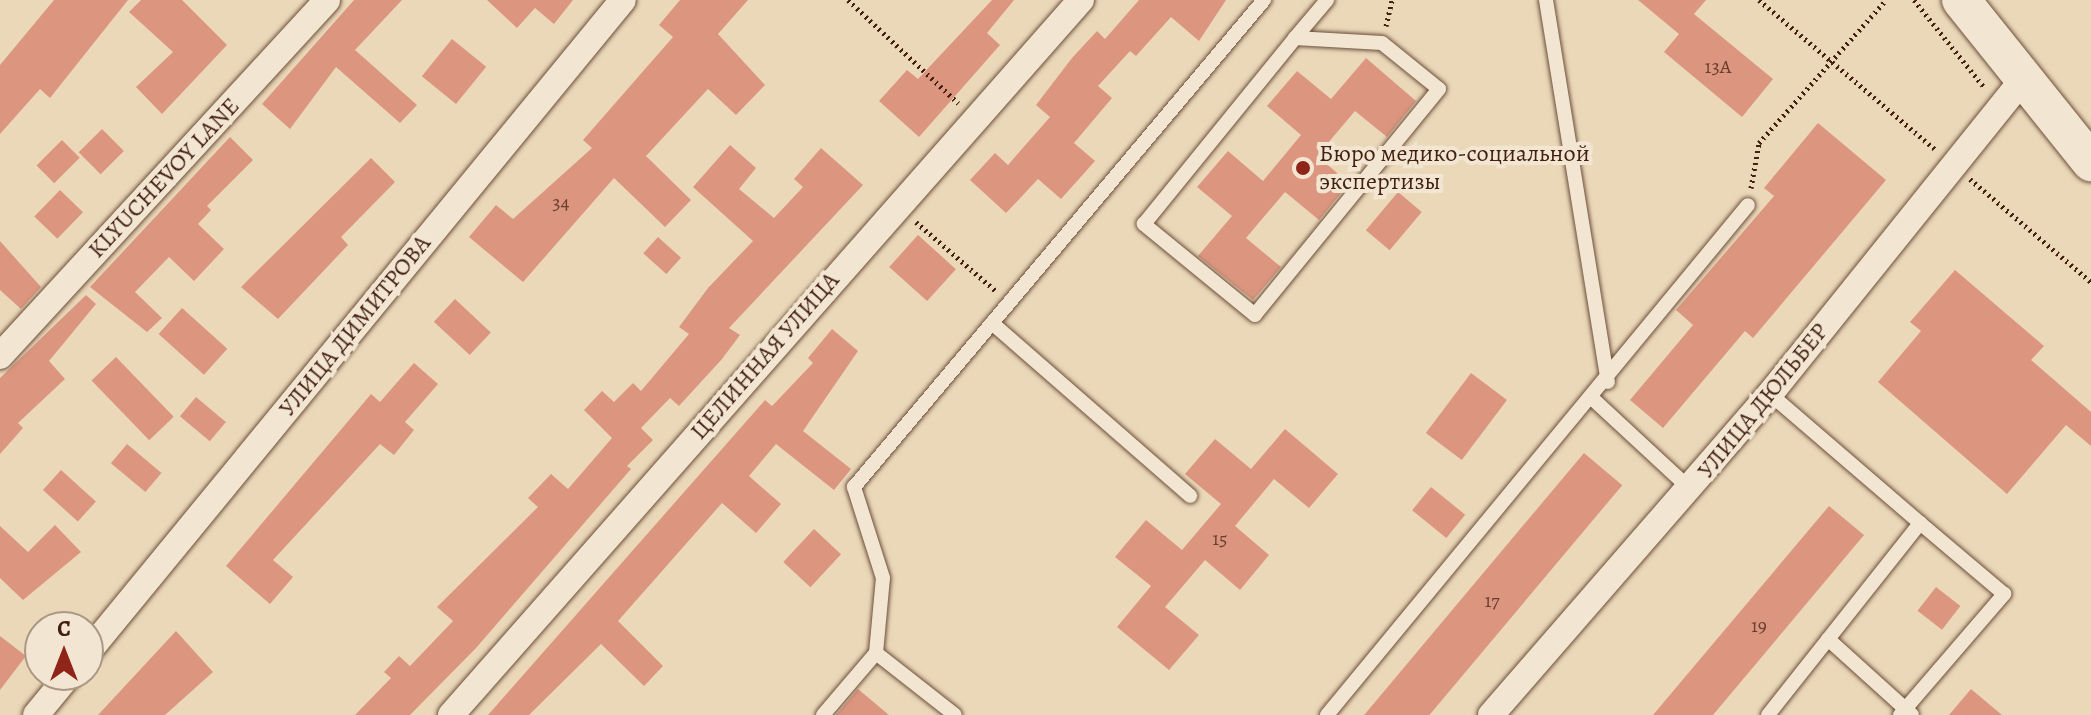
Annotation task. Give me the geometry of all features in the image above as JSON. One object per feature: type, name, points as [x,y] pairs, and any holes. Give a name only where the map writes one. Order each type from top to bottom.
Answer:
[{"type":"street","name":"KLYUCHEVOY LANE","points":[[0,356],[327,0]]},
{"type":"street","name":"УЛИЦА ДИМИТРОВА","points":[[104,633],[623,0]]},
{"type":"street","name":"ЦЕЛИННАЯ УЛИЦА","points":[[451,715],[973,118],[1081,0]]},
{"type":"street","points":[[1961,0],[2091,162]]},
{"type":"street","name":"УЛИЦА ДЮЛЬБЕР","points":[[1491,715],[1770,394],[2024,78]]},
{"type":"street","points":[[36,715],[56,691]]},
{"type":"lane","points":[[823,715],[876,653],[883,578],[854,487],[1264,0]]},
{"type":"lane","points":[[1295,38],[1382,43],[1439,89],[1255,315],[1144,224],[1295,38],[1327,0]]},
{"type":"lane","points":[[1546,0],[1608,382]]},
{"type":"lane","points":[[1327,715],[1594,400],[1748,205]]},
{"type":"lane","points":[[992,323],[1190,496]]},
{"type":"lane","points":[[1770,394],[2004,594],[1906,713],[1828,639]]},
{"type":"lane","points":[[1594,400],[1690,489]]},
{"type":"lane","points":[[1768,715],[1920,523]]},
{"type":"lane","points":[[876,653],[955,715]]},
{"type":"path","points":[[848,0],[973,118]]},
{"type":"path","points":[[1382,43],[1392,0]]},
{"type":"path","points":[[1759,0],[2091,282]]},
{"type":"path","points":[[1748,205],[1759,143],[1829,58],[1886,0]]},
{"type":"path","points":[[1914,0],[2000,107]]},
{"type":"path","points":[[897,206],[1009,302]]},
{"type":"building","points":[[54,0],[128,0],[50,98],[40,89],[0,134],[0,65]]},
{"type":"building","points":[[141,0],[182,0],[227,45],[162,114],[136,87],[173,52],[129,12]]},
{"type":"building","points":[[354,0],[402,0],[355,50],[417,105],[400,123],[336,67],[290,129],[262,104]]},
{"type":"building","points":[[487,0],[573,0],[554,24],[535,8],[517,28]]},
{"type":"building","points":[[680,0],[748,0],[718,34],[765,85],[736,115],[708,89],[646,156],[691,200],[665,227],[614,178],[523,282],[469,237],[496,205],[513,219],[592,148],[583,140],[673,37],[659,25]]},
{"type":"building","points":[[992,0],[1014,0],[987,33],[1000,45],[919,137],[879,101],[907,70],[918,79]]},
{"type":"building","points":[[1139,0],[1226,0],[1199,41],[1171,17],[1136,56],[1130,51],[1098,86],[1112,98],[1074,143],[1095,161],[1061,199],[1038,179],[1006,213],[970,180],[995,153],[1008,165],[1050,117],[1036,105],[1072,58],[1097,31],[1105,39]]},
{"type":"building","points":[[1638,0],[1706,0],[1694,14],[1773,79],[1742,117],[1664,52],[1679,34]]},
{"type":"building","points":[[452,39],[486,67],[456,104],[422,76]]},
{"type":"building","name":"Бюро медико-социальной экспертизы","points":[[1366,58],[1416,101],[1387,137],[1355,111],[1317,156],[1349,183],[1319,220],[1285,192],[1246,238],[1281,267],[1253,300],[1198,256],[1232,216],[1197,187],[1228,151],[1263,181],[1301,135],[1267,106],[1297,71],[1331,99]]},
{"type":"building","points":[[1818,123],[1886,180],[1753,338],[1745,331],[1663,428],[1630,400],[1693,325],[1676,310],[1774,196],[1764,188]]},
{"type":"building","points":[[102,129],[124,151],[101,174],[79,152]]},
{"type":"building","points":[[230,137],[253,160],[207,206],[211,210],[198,224],[224,249],[194,281],[169,257],[135,292],[162,318],[147,332],[90,287]]},
{"type":"building","points":[[62,140],[80,158],[54,183],[37,165]]},
{"type":"building","points":[[730,145],[756,168],[739,189],[774,218],[803,187],[794,179],[821,148],[863,185],[729,328],[740,335],[722,359],[679,406],[670,398],[641,428],[653,440],[627,466],[631,469],[476,648],[410,715],[355,715],[391,678],[384,672],[399,656],[410,666],[453,621],[437,607],[538,507],[528,498],[551,474],[568,489],[612,438],[584,410],[602,391],[614,402],[633,383],[641,391],[689,334],[679,327],[708,288],[753,241],[693,187]]},
{"type":"building","points":[[371,158],[395,182],[341,237],[348,245],[278,319],[241,287]]},
{"type":"building","points":[[60,190],[83,212],[57,239],[34,217]]},
{"type":"building","points":[[1398,192],[1422,212],[1390,250],[1366,230]]},
{"type":"building","points":[[918,235],[956,269],[927,301],[889,267]]},
{"type":"building","points":[[658,237],[681,258],[666,274],[643,253]]},
{"type":"building","points":[[0,241],[41,287],[21,309],[0,290]]},
{"type":"building","points":[[1955,270],[2044,346],[2031,360],[2091,412],[2091,446],[2066,425],[2007,494],[1878,382],[1921,331],[1910,322]]},
{"type":"building","points":[[86,295],[96,304],[49,361],[65,379],[18,423],[23,428],[0,454],[0,378]]},
{"type":"building","points":[[455,299],[491,332],[470,355],[434,322]]},
{"type":"building","points":[[182,308],[227,349],[204,375],[159,334]]},
{"type":"building","points":[[832,329],[858,351],[803,431],[851,469],[834,490],[776,444],[749,476],[781,504],[756,533],[722,503],[618,621],[663,666],[644,686],[601,644],[529,715],[488,715],[765,400],[772,406],[813,363],[808,358]]},
{"type":"building","points":[[116,357],[174,417],[149,440],[92,381]]},
{"type":"building","points":[[414,363],[438,384],[405,422],[414,430],[394,455],[380,444],[273,560],[293,577],[270,604],[226,566],[371,394],[380,402]]},
{"type":"building","points":[[1471,373],[1507,400],[1462,460],[1426,433]]},
{"type":"building","points":[[196,397],[226,422],[210,441],[180,416]]},
{"type":"building","points":[[1285,429],[1338,474],[1309,508],[1274,479],[1235,526],[1269,555],[1240,590],[1205,560],[1165,607],[1199,635],[1169,670],[1117,627],[1151,586],[1115,557],[1146,520],[1182,550],[1221,504],[1185,474],[1215,439],[1251,469]]},
{"type":"building","points":[[127,444],[161,473],[145,492],[111,463]]},
{"type":"building","points":[[1584,453],[1622,485],[1429,715],[1364,715]]},
{"type":"building","points":[[61,470],[96,501],[78,522],[43,490]]},
{"type":"building","points":[[1431,487],[1465,515],[1446,538],[1412,510]]},
{"type":"building","points":[[1829,506],[1864,535],[1713,715],[1653,715]]},
{"type":"building","points":[[55,525],[81,552],[23,600],[0,578],[0,526],[28,552]]},
{"type":"building","points":[[814,529],[841,554],[810,587],[783,562]]},
{"type":"building","points":[[1936,587],[1960,606],[1942,630],[1918,611]]},
{"type":"building","points":[[176,631],[213,672],[165,715],[98,715]]},
{"type":"building","points":[[0,636],[24,654],[24,659],[0,690]]},
{"type":"building","points":[[858,689],[889,715],[836,715]]},
{"type":"building","points":[[1971,689],[2002,715],[1949,715]]},
{"type":"place","name":"Бюро медико-социальной экспертизы","points":[[1303,168]]}]
